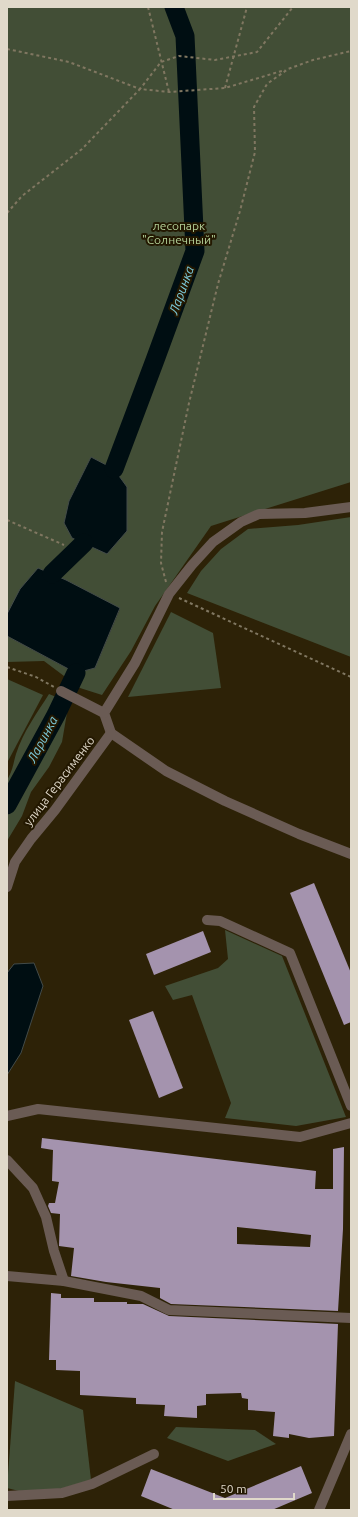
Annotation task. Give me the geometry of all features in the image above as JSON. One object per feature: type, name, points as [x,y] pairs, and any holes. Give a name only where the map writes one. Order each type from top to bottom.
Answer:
[{"type":"lane","points":[[104,713],[135,664],[169,594],[213,542],[241,522],[259,514],[305,513],[351,507]]},
{"type":"lane","points":[[65,692],[104,713],[110,733],[166,770],[225,801],[299,834],[351,854]]},
{"type":"lane","name":"улица Герасименко","points":[[7,887],[15,862],[31,839],[55,810],[110,733]]},
{"type":"lane","points":[[208,920],[220,921],[290,953],[351,1106]]},
{"type":"lane","points":[[7,1116],[38,1109],[300,1137],[351,1123]]},
{"type":"lane","points":[[7,1160],[33,1188],[46,1217],[54,1251],[64,1281]]},
{"type":"lane","points":[[7,1276],[64,1281],[142,1296],[169,1310],[351,1318]]},
{"type":"lane","points":[[319,1510],[351,1434]]},
{"type":"lane","points":[[7,1496],[62,1493],[92,1484],[154,1454]]},
{"type":"path","points":[[148,7],[168,92]]},
{"type":"path","points":[[225,88],[247,7]]},
{"type":"path","points":[[7,213],[22,196],[82,149],[140,89],[161,62],[179,56],[215,60],[257,52],[293,7]]},
{"type":"path","points":[[7,48],[69,62],[140,89],[168,92],[225,88],[313,60],[351,51]]},
{"type":"path","points":[[288,69],[267,84],[254,107],[255,152],[240,211],[218,284],[189,403],[162,532],[161,563],[169,594],[351,677]]},
{"type":"path","points":[[7,520],[64,545]]},
{"type":"path","points":[[7,667],[36,677],[65,692]]},
{"type":"green space","name":"лесопарк \"Солнечный\"","points":[[7,7],[351,7],[351,482],[211,526],[155,606],[131,651],[102,695],[80,688],[44,661],[7,662],[7,636],[76,673],[95,668],[120,609],[7,614]],"holes":[[[91,458],[114,469],[107,553],[73,538]]]},
{"type":"green space","points":[[351,517],[351,657],[187,593],[201,571],[221,549],[248,529],[298,525]]},
{"type":"green space","points":[[171,612],[213,633],[221,688],[128,697]]},
{"type":"green space","points":[[7,679],[43,695],[7,763]]},
{"type":"green space","points":[[49,694],[66,701],[68,707],[62,742],[49,767],[31,792],[22,816],[7,841],[7,780],[12,770],[22,738]]},
{"type":"green space","points":[[225,930],[282,956],[346,1117],[296,1126],[225,1118],[231,1103],[192,995],[173,1000],[165,986],[218,968],[228,959]]},
{"type":"green space","points":[[15,1381],[83,1410],[91,1480],[60,1489],[19,1491],[7,1488]]},
{"type":"green space","points":[[176,1427],[255,1430],[276,1444],[228,1461],[167,1438]]},
{"type":"shaded area","points":[[91,457],[114,469],[127,487],[127,531],[107,554],[72,538],[64,523],[69,501]]},
{"type":"shaded area","points":[[38,568],[66,580],[120,608],[95,668],[76,673],[7,636],[7,614],[20,589]]},
{"type":"shaded area","points":[[34,963],[43,986],[21,1053],[7,1075],[7,973],[14,964]]},
{"type":"building","points":[[314,883],[351,973],[351,1022],[344,1025],[290,893]]},
{"type":"building","points":[[203,931],[211,952],[154,975],[146,954]]},
{"type":"building","points":[[153,1011],[183,1088],[159,1098],[129,1020]]},
{"type":"building","points":[[42,1138],[316,1171],[315,1189],[333,1189],[333,1149],[344,1147],[343,1229],[338,1311],[171,1304],[160,1298],[160,1288],[106,1282],[71,1276],[74,1248],[59,1246],[60,1214],[51,1213],[48,1206],[49,1203],[55,1203],[59,1182],[52,1181],[53,1150],[41,1148]],"holes":[[[237,1227],[311,1235],[310,1247],[237,1244]]]},
{"type":"building","points":[[51,1293],[61,1294],[61,1298],[94,1298],[94,1302],[127,1302],[127,1304],[143,1304],[169,1316],[338,1324],[334,1436],[309,1438],[289,1434],[289,1438],[273,1436],[275,1412],[248,1410],[248,1399],[242,1398],[241,1393],[206,1394],[206,1405],[197,1406],[197,1418],[164,1416],[165,1405],[136,1404],[136,1398],[80,1395],[80,1371],[56,1370],[56,1360],[49,1360]]},
{"type":"building","points":[[301,1466],[312,1493],[272,1510],[175,1510],[141,1496],[151,1469],[225,1498]]},
{"type":"waterway","name":"Ларинка","points":[[114,469],[195,251],[185,36],[174,7]]},
{"type":"waterway","name":"Ларинка","points":[[52,574],[84,543]]},
{"type":"waterway","name":"Ларинка","points":[[7,805],[56,715],[76,673]]}]
